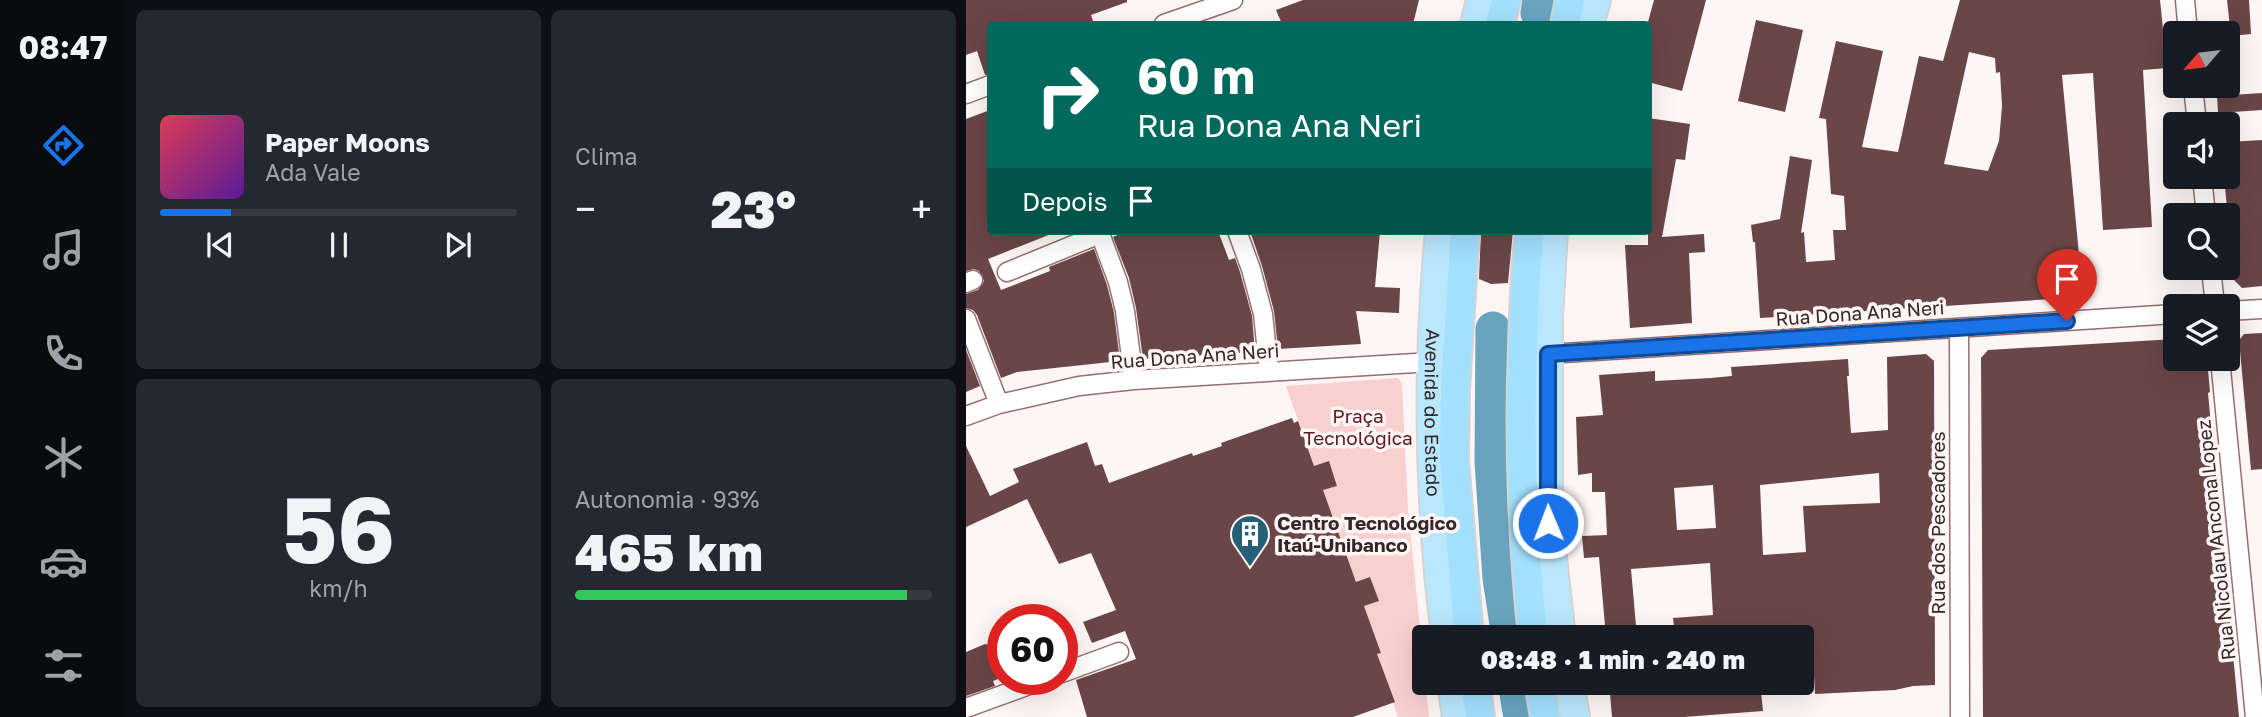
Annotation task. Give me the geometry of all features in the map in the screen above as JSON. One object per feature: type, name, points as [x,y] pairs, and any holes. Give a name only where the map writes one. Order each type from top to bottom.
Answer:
[{"type":"highway","points":[[1501,21],[1506,0]]},
{"type":"highway","points":[[1566,21],[1570,0]]},
{"type":"highway","name":"Avenida do Estado","points":[[1465,235],[1455,378],[1454,460],[1468,625]]},
{"type":"highway","points":[[1530,235],[1520,418],[1525,560],[1532,625]]},
{"type":"highway","points":[[1477,695],[1480,717]]},
{"type":"highway","points":[[1541,695],[1545,717]]},
{"type":"main road","points":[[1476,21],[1481,0]]},
{"type":"main road","points":[[1591,21],[1596,0]]},
{"type":"main road","name":"Avenida do Estado","points":[[1440,235],[1433,302],[1433,496],[1445,625]]},
{"type":"main road","points":[[1553,235],[1549,286],[1548,523],[1560,625]]},
{"type":"main road","points":[[1454,695],[1457,717]]},
{"type":"main road","points":[[1571,695],[1575,717]]},
{"type":"street","points":[[1173,21],[1233,0]]},
{"type":"street","points":[[2185,0],[2187,21]]},
{"type":"street","points":[[966,94],[987,86]]},
{"type":"street","points":[[1007,272],[1093,235]]},
{"type":"street","points":[[1101,235],[1125,311],[1134,380]]},
{"type":"street","points":[[1238,235],[1263,314],[1269,372]]},
{"type":"street","points":[[2240,310],[2262,309]]},
{"type":"street","name":"Rua Dona Ana Neri","points":[[1548,354],[2163,315]]},
{"type":"street","points":[[966,319],[999,404]]},
{"type":"street","name":"Rua dos Pescadores","points":[[1959,328],[1960,717]]},
{"type":"street","name":"Rua Dona Ana Neri","points":[[966,416],[999,404],[1079,386],[1134,380],[1432,362]]},
{"type":"street","name":"Rua Nicolau Ancona Lopez","points":[[2221,371],[2255,717]]},
{"type":"street","points":[[1078,667],[1119,652]]},
{"type":"street","points":[[966,708],[1002,695]]},
{"type":"green space","name":"Praça Tecnológica","points":[[1398,378],[1402,384],[1408,509],[1420,625],[1412,625],[1412,695],[1427,695],[1429,717],[1398,717],[1377,654],[1381,652],[1364,606],[1378,601],[1356,582],[1323,490],[1337,485],[1329,462],[1314,466],[1286,386]]},
{"type":"building","points":[[966,0],[1127,0],[1091,15],[1093,21],[987,21],[987,75],[977,51],[966,55]]},
{"type":"building","points":[[1303,0],[1419,0],[1414,21],[1281,21],[1276,10]]},
{"type":"building","points":[[1654,0],[1706,0],[1682,91],[1652,83],[1652,21],[1648,21]]},
{"type":"building","points":[[1960,0],[2160,0],[2163,68],[2143,70],[2152,227],[2103,230],[2093,73],[2062,75],[2083,297],[1760,318],[1755,242],[1751,225],[1780,219],[1790,156],[1812,160],[1801,233],[1804,232],[1806,262],[1835,260],[1833,230],[1846,230],[1844,196],[1831,194],[1826,119],[1819,118],[1836,41],[1883,51],[1862,147],[1898,152],[1919,56],[1943,61]],"holes":[[[1969,52],[1995,58],[1996,73],[2000,72],[2002,106],[1999,141],[1988,171],[1944,164]]]},
{"type":"building","points":[[2227,0],[2249,0],[2251,34],[2240,35],[2240,21],[2229,21]]},
{"type":"building","points":[[1756,20],[1803,30],[1785,112],[1738,101]]},
{"type":"building","points":[[2262,93],[2262,110],[2218,112],[2217,98],[2240,98],[2240,94]]},
{"type":"building","points":[[987,111],[987,235],[1048,235],[988,259],[1001,290],[1050,271],[1049,267],[1094,249],[1114,313],[1120,361],[1017,372],[1001,378],[977,315],[966,308],[966,294],[978,290],[984,281],[979,271],[966,271],[966,119]]},
{"type":"building","points":[[1652,119],[1690,124],[1685,160],[1676,159],[1662,237],[1704,234],[1705,252],[1689,253],[1692,323],[1630,328],[1625,245],[1648,245],[1648,235],[1652,235]]},
{"type":"building","points":[[2262,140],[2262,286],[2242,288],[2234,280],[2240,280],[2240,203],[2227,203],[2225,189],[2240,189],[2240,141]]},
{"type":"building","points":[[1220,235],[1229,260],[1235,258],[1240,272],[1252,316],[1255,352],[1143,359],[1129,278],[1113,237]]},
{"type":"building","points":[[1251,235],[1380,235],[1375,287],[1400,288],[1399,313],[1356,311],[1361,344],[1278,349],[1274,311]]},
{"type":"building","points":[[1481,235],[1513,235],[1508,283],[1491,284],[1479,279]]},
{"type":"building","points":[[2262,333],[2262,469],[2251,470],[2240,351],[2240,339],[2244,334]]},
{"type":"building","points":[[2163,340],[2163,371],[2208,371],[2239,717],[1983,717],[1981,358],[1988,350]]},
{"type":"building","points":[[966,350],[980,386],[966,392]]},
{"type":"building","points":[[1926,354],[1934,361],[1935,685],[1815,694],[1814,625],[1674,625],[1673,618],[1713,615],[1710,563],[1631,569],[1636,625],[1605,625],[1599,557],[1584,558],[1582,536],[1607,535],[1605,492],[1592,492],[1592,473],[1578,475],[1576,417],[1603,415],[1599,375],[1655,371],[1655,381],[1711,378],[1732,376],[1731,367],[1848,359],[1851,433],[1888,430],[1887,357]],"holes":[[[1879,473],[1880,503],[1803,506],[1806,552],[1763,555],[1760,485]],[[1713,485],[1716,528],[1677,530],[1674,488]]]},
{"type":"building","name":"Centro Tecnológico Itaú-Unibanco","points":[[1292,418],[1294,423],[1298,421],[1314,466],[1329,461],[1337,486],[1323,490],[1356,582],[1370,577],[1379,601],[1364,606],[1381,653],[1377,654],[1395,702],[1353,717],[1087,717],[1078,679],[1136,659],[1125,631],[1092,643],[1083,622],[1116,610],[1091,553],[1059,564],[1027,499],[966,527],[966,446],[990,496],[1019,482],[1013,469],[1087,442],[1095,466],[1102,464],[1109,483],[1192,453],[1193,456],[1222,446],[1221,443]]},
{"type":"building","points":[[985,644],[987,689],[966,696],[966,652]]},
{"type":"building","points":[[1610,695],[1761,695],[1763,711],[1684,717],[1612,717]]},
{"type":"waterway","points":[[1538,13],[1540,0]]},
{"type":"waterway","points":[[1493,329],[1492,462],[1500,578],[1507,625]]},
{"type":"waterway","points":[[1517,695],[1521,717]]},
{"type":"place","name":"Centro Tecnológico Itaú-Unibanco","points":[[1250,568]]},
{"type":"route","points":[[1548,523],[1548,354],[2067,321]]}]
